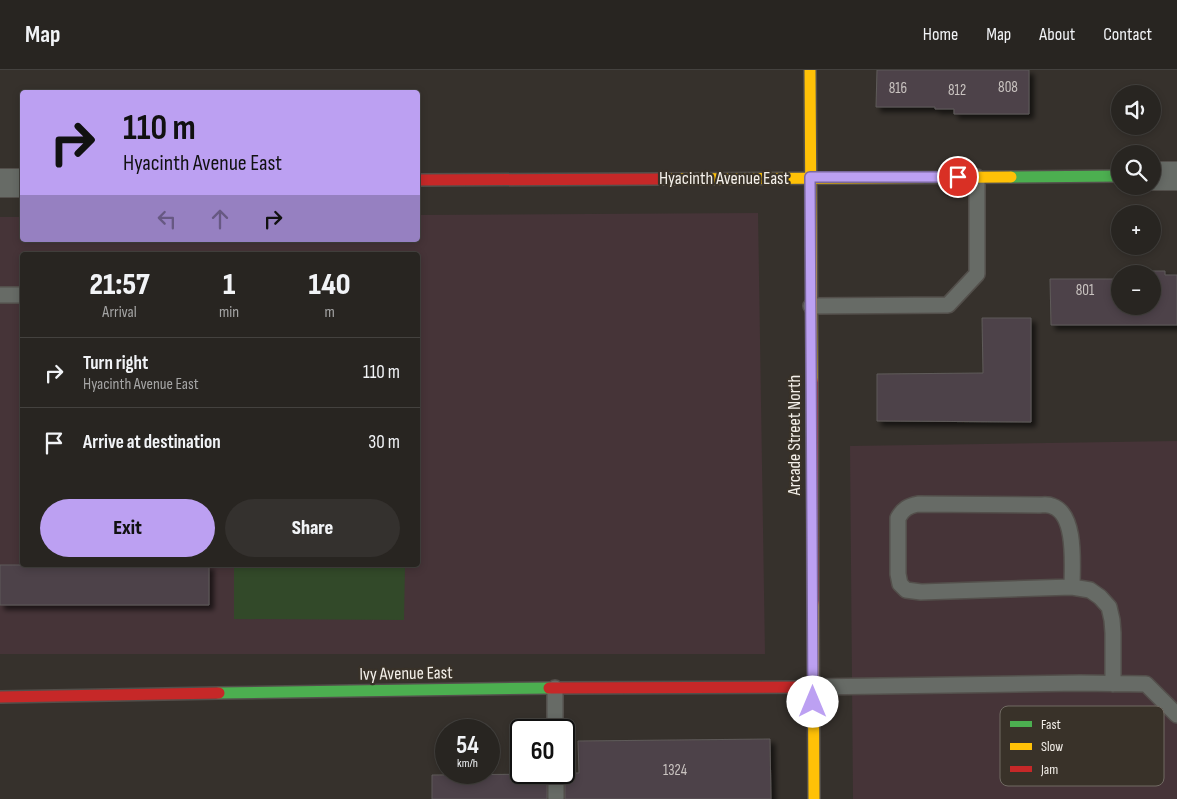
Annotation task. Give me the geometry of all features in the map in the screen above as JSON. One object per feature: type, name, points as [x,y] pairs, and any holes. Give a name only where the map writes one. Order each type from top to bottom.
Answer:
[{"type":"street","name":"Arcade Street North","points":[[810,70],[814,799]]},
{"type":"street","name":"Hyacinth Avenue East","points":[[420,180],[1111,176]]},
{"type":"street","points":[[1161,176],[1177,176]]},
{"type":"street","points":[[0,183],[20,183]]},
{"type":"street","name":"Ivy Avenue East","points":[[0,697],[555,688],[813,687]]},
{"type":"lane","points":[[811,306],[948,305],[978,274],[978,177]]},
{"type":"lane","points":[[0,295],[20,295]]},
{"type":"lane","points":[[1072,587],[1071,536],[1068,524],[1062,513],[1052,506],[918,504],[908,506],[898,518],[898,574],[900,584],[906,590],[921,592],[1072,587],[1090,590],[1100,597],[1109,607],[1112,620],[1113,684]]},
{"type":"lane","points":[[813,687],[1146,684],[1177,715]]},
{"type":"lane","points":[[555,688],[555,719]]},
{"type":"lane","points":[[556,784],[556,799]]},
{"type":"shaded area","points":[[758,213],[765,654],[0,654],[0,217],[20,217],[20,242],[420,242],[420,215]]},
{"type":"shaded area","points":[[1177,441],[1177,799],[853,799],[850,446]]},
{"type":"green space","points":[[234,567],[405,567],[404,620],[234,619]]},
{"type":"building","points":[[877,70],[1029,70],[1029,114],[954,114],[954,109],[935,109],[935,107],[876,107]]},
{"type":"building","points":[[1161,271],[1165,271],[1165,275],[1177,275],[1177,325],[1051,325],[1050,279],[1111,279],[1111,315],[1161,315]]},
{"type":"building","points":[[982,318],[1031,318],[1031,422],[877,421],[877,374],[983,373]]},
{"type":"building","points":[[0,565],[20,565],[20,567],[209,567],[209,605],[0,605]]},
{"type":"building","points":[[770,739],[771,799],[565,799],[565,784],[575,784],[575,773],[579,773],[578,741]]},
{"type":"building","points":[[500,774],[510,774],[510,784],[547,784],[547,799],[432,799],[432,775],[435,775],[435,784],[500,784]]},
{"type":"traffic: fast","points":[[1011,177],[1111,176]]},
{"type":"traffic: fast","points":[[219,693],[549,688]]},
{"type":"traffic: slow","points":[[810,70],[812,380]]},
{"type":"traffic: slow","points":[[662,179],[1011,177]]},
{"type":"traffic: slow","points":[[813,603],[814,799]]},
{"type":"traffic: jam","points":[[420,180],[662,179]]},
{"type":"traffic: jam","points":[[812,380],[813,603]]},
{"type":"traffic: jam","points":[[549,688],[813,687]]},
{"type":"traffic: jam","points":[[0,697],[219,693]]},
{"type":"route","points":[[813,702],[810,177],[958,177]]}]
